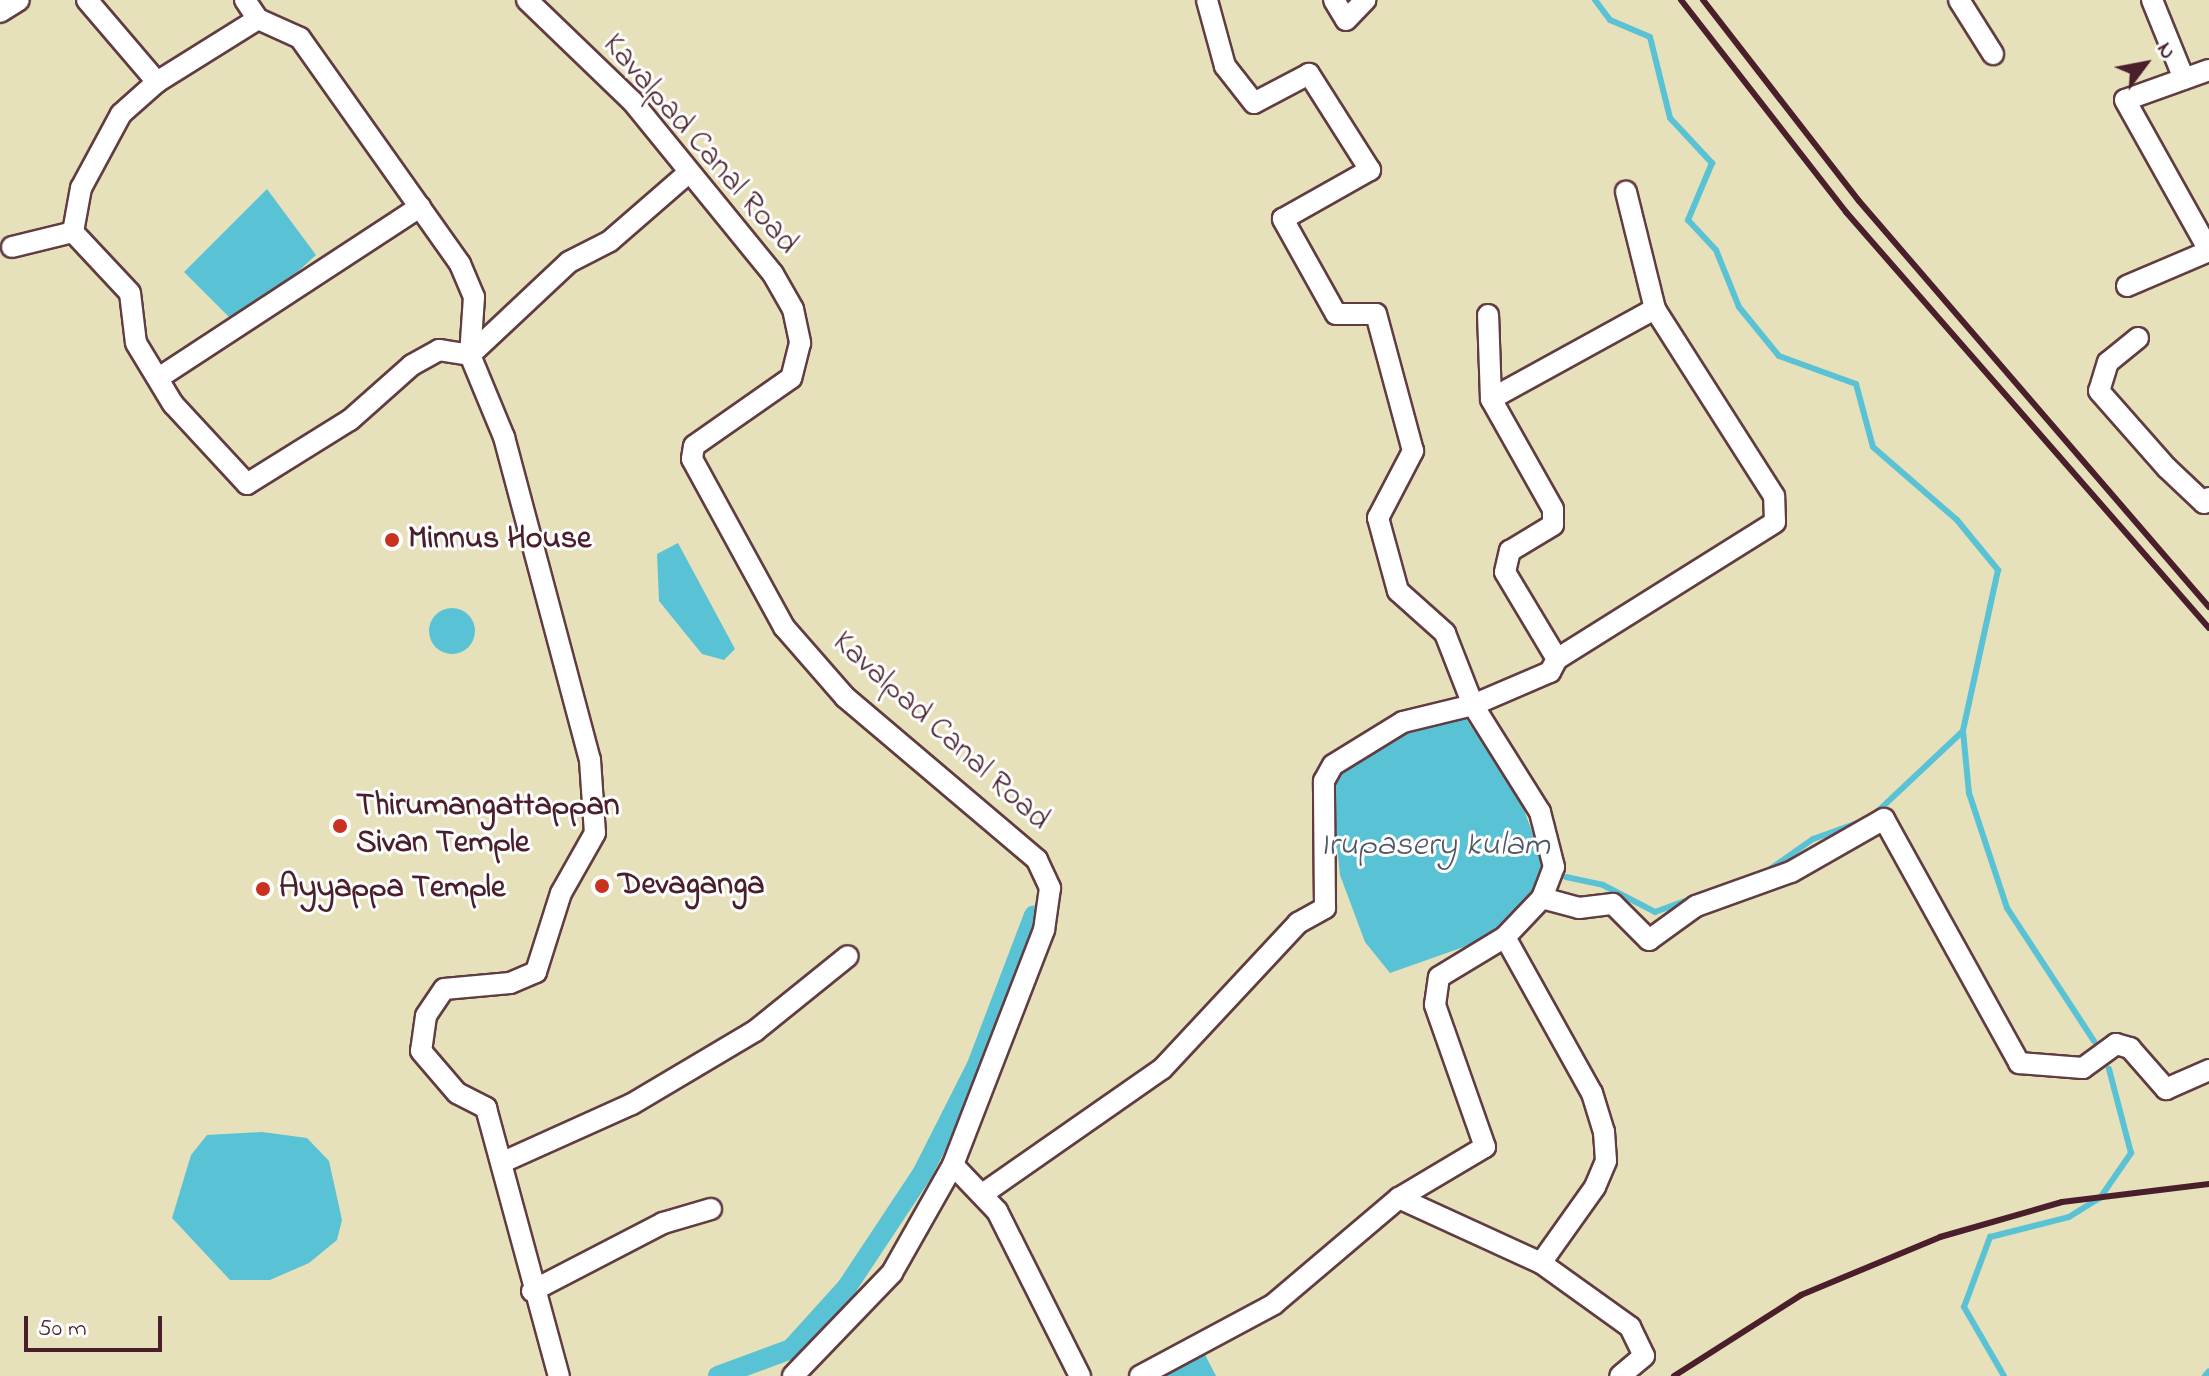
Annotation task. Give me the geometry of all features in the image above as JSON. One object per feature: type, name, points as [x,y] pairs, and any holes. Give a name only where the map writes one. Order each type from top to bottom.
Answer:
[{"type":"street","points":[[0,12],[19,0]]},
{"type":"street","points":[[87,0],[157,82]]},
{"type":"street","points":[[245,0],[258,19],[300,38],[420,207],[474,297],[470,355],[507,448],[597,809],[595,833],[561,893],[536,972],[510,983],[444,989],[426,1016],[421,1051],[457,1093],[486,1108],[503,1162],[532,1291],[559,1376]]},
{"type":"street","name":"Kavalpad Canal Road","points":[[527,0],[632,101],[687,174],[773,274],[800,343],[791,378],[694,446],[696,477],[784,627],[845,697],[1037,860],[1050,888],[1044,930],[953,1165],[892,1273],[793,1376]]},
{"type":"street","points":[[1140,1376],[1274,1304],[1399,1198],[1485,1147],[1435,1005],[1439,977],[1505,937],[1542,898],[1554,867],[1540,812],[1473,705],[1445,633],[1398,591],[1378,518],[1413,451],[1376,314],[1336,314],[1283,219],[1370,170],[1309,74],[1254,103],[1225,66],[1207,0]]},
{"type":"street","points":[[1334,0],[1346,20],[1365,0]]},
{"type":"street","points":[[1959,0],[1993,54]]},
{"type":"street","points":[[2152,0],[2184,79]]},
{"type":"street","points":[[73,232],[81,188],[121,114],[157,82],[258,19]]},
{"type":"street","points":[[2127,286],[2209,250],[2125,100],[2209,70]]},
{"type":"street","points":[[470,355],[569,262],[610,241],[687,174]]},
{"type":"street","points":[[984,1193],[1162,1069],[1298,923],[1325,908],[1324,781],[1333,765],[1403,722],[1473,705],[1550,672],[1557,659],[1775,522],[1774,496],[1655,309],[1626,192]]},
{"type":"street","points":[[160,377],[420,207]]},
{"type":"street","points":[[12,247],[73,232]]},
{"type":"street","points":[[73,232],[130,293],[136,343],[160,377],[173,404],[247,484],[350,420],[412,365],[439,350],[470,355]]},
{"type":"street","points":[[1491,399],[1655,309]]},
{"type":"street","points":[[1488,315],[1491,399],[1553,509],[1553,525],[1510,551],[1505,572],[1557,659]]},
{"type":"street","points":[[2138,338],[2108,362],[2099,391],[2167,468],[2204,503],[2209,498]]},
{"type":"street","points":[[1542,898],[1579,908],[1613,904],[1649,940],[1696,906],[1791,872],[1884,819],[2019,1063],[2083,1068],[2116,1044],[2130,1048],[2166,1089],[2209,1070]]},
{"type":"street","points":[[1505,937],[1592,1093],[1604,1132],[1606,1161],[1595,1187],[1541,1263]]},
{"type":"street","points":[[503,1162],[632,1104],[755,1031],[848,956]]},
{"type":"street","points":[[953,1165],[984,1193],[1080,1376]]},
{"type":"street","points":[[1399,1198],[1541,1263],[1630,1327],[1644,1356],[1620,1376]]},
{"type":"street","points":[[532,1291],[663,1223],[711,1209]]},
{"type":"water","points":[[267,189],[316,255],[238,326],[184,272]]},
{"type":"water","points":[[678,543],[735,649],[724,660],[702,654],[659,601],[657,554]]},
{"type":"water","points":[[452,608],[468,615],[475,631],[468,647],[452,654],[436,647],[429,631],[436,615]]},
{"type":"water","name":"Irupasery kulam","points":[[1462,713],[1519,797],[1546,868],[1525,906],[1475,943],[1390,973],[1365,942],[1340,875],[1332,797],[1338,771],[1360,752]]},
{"type":"water","points":[[262,1132],[307,1138],[329,1161],[342,1220],[337,1240],[309,1263],[270,1280],[230,1280],[172,1218],[191,1155],[207,1135]]},
{"type":"water","points":[[1201,1347],[1216,1376],[1150,1376]]},
{"type":"waterway","points":[[1595,0],[1610,20],[1650,37],[1670,118],[1712,163],[1688,220],[1716,250],[1739,307],[1779,356],[1856,384],[1873,447],[1957,520],[1998,570],[1963,731],[1874,815]]},
{"type":"waterway","points":[[1963,731],[1969,793],[2007,908],[2094,1041]]},
{"type":"waterway","points":[[1566,877],[1603,885],[1655,912],[1769,870],[1813,839],[1858,823]]},
{"type":"waterway","points":[[718,1376],[791,1349],[847,1287],[923,1172],[977,1065],[1034,915]]},
{"type":"waterway","points":[[2004,1376],[1964,1307],[1990,1237],[2069,1217],[2100,1198],[2131,1153],[2109,1069]]},
{"type":"waterway","points":[[2205,1376],[2209,1371]]},
{"type":"railway","points":[[1681,0],[1846,212],[2209,628]]},
{"type":"railway","points":[[1703,0],[1859,201],[2209,607]]},
{"type":"railway","points":[[1674,1376],[1801,1295],[1940,1237],[2062,1202],[2209,1184]]},
{"type":"place","name":"Minnus House","points":[[392,540]]},
{"type":"place","name":"Thirumangattappan Sivan Temple","points":[[340,826]]},
{"type":"place","name":"Devaganga","points":[[602,886]]},
{"type":"place","name":"Ayyappa Temple","points":[[263,889]]}]
